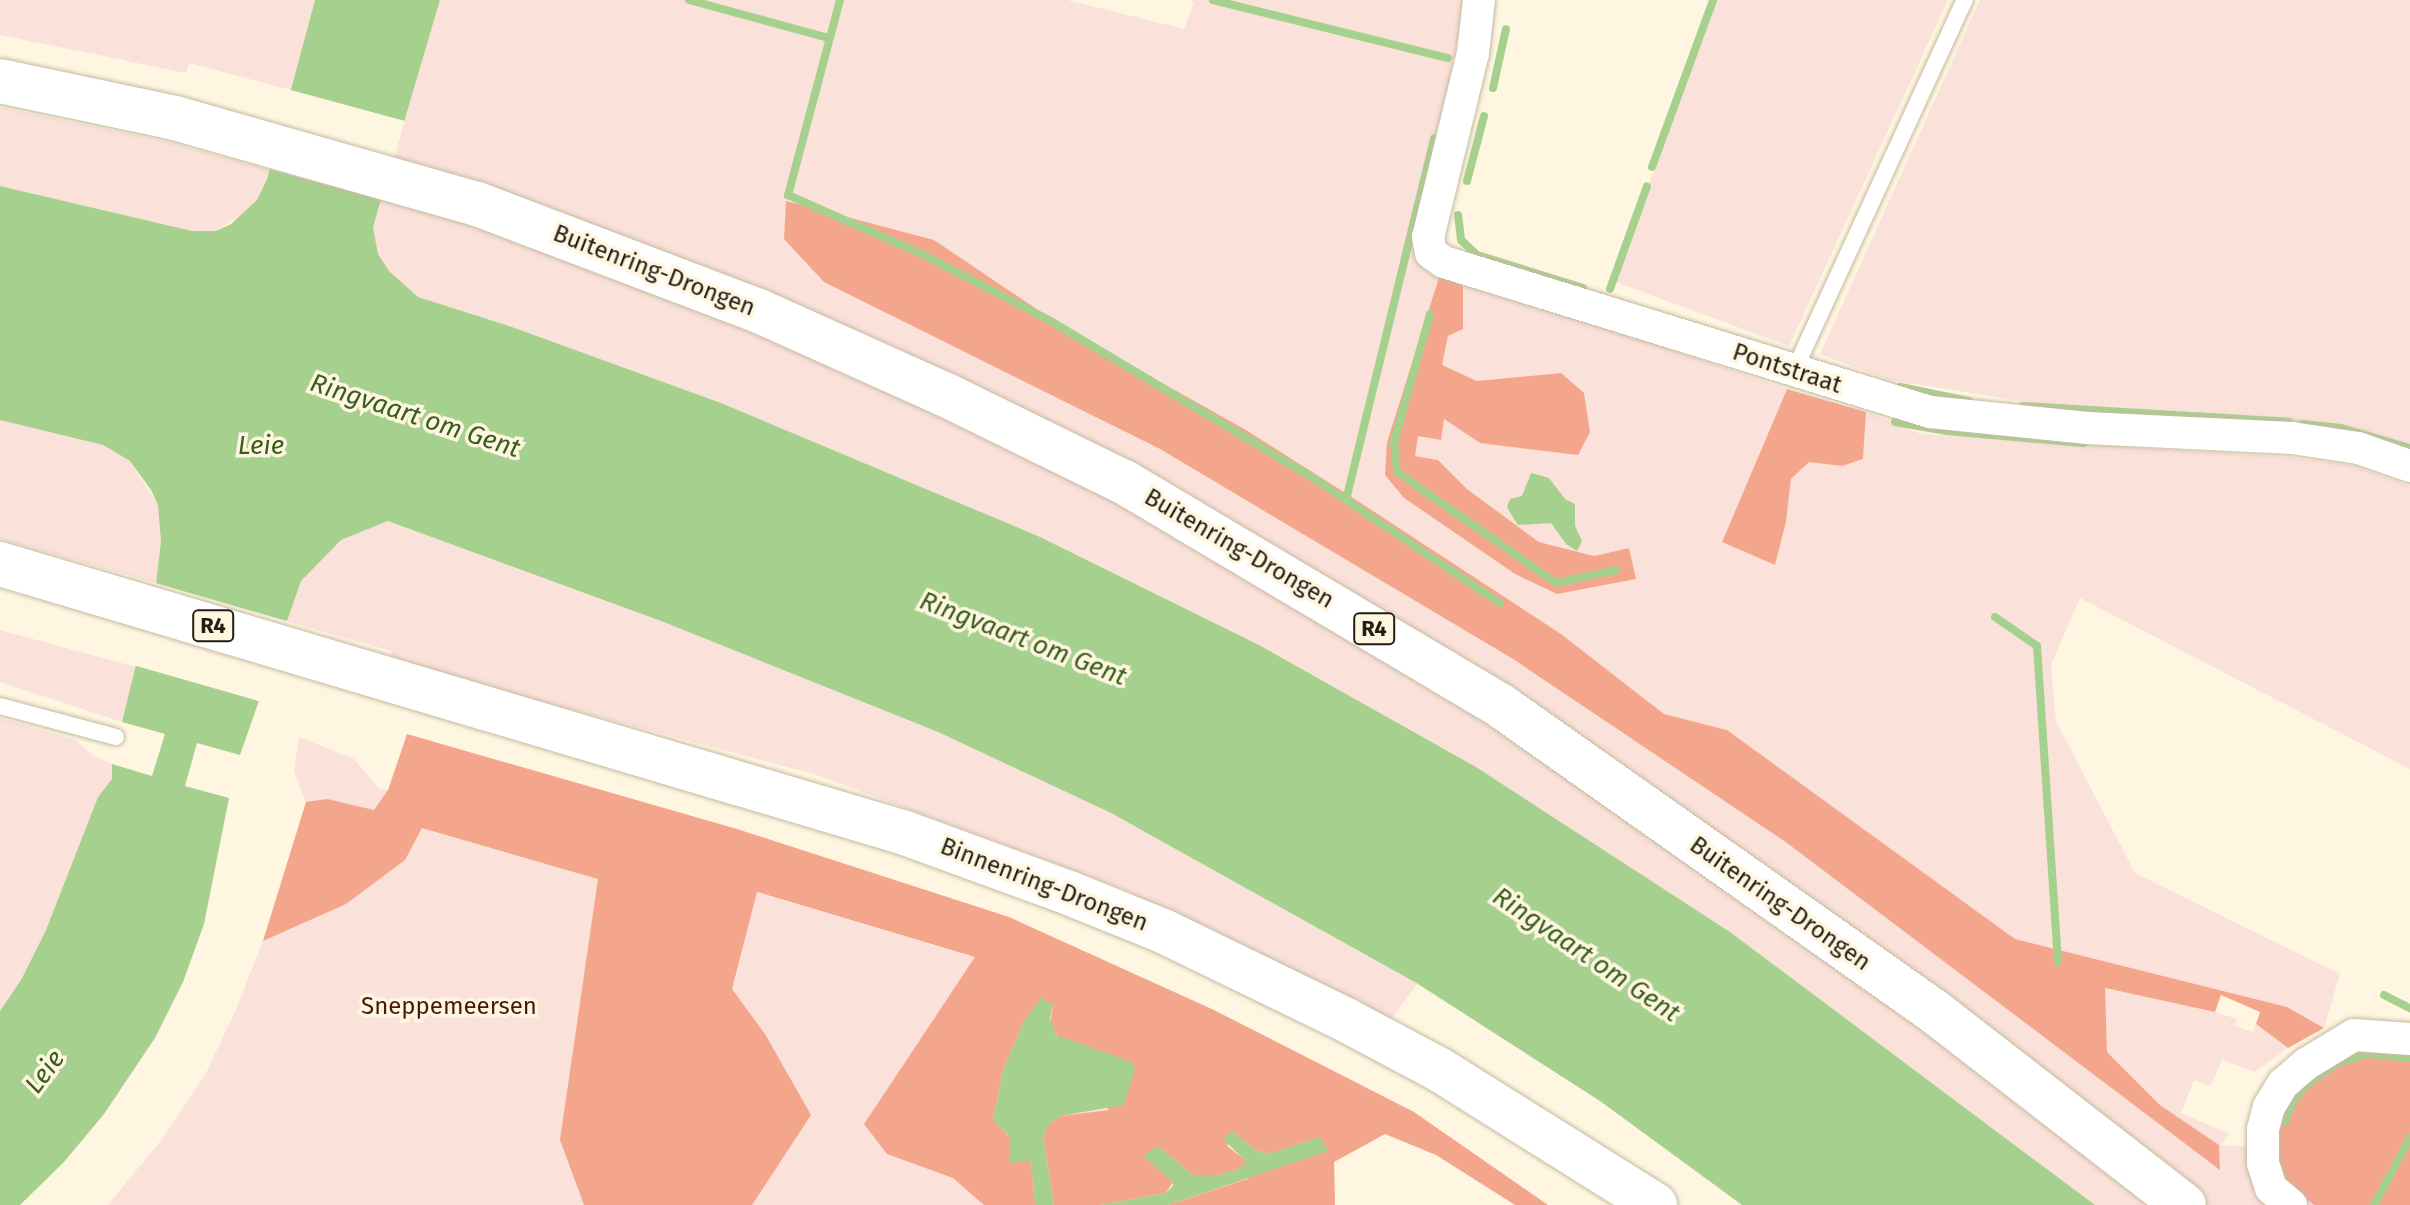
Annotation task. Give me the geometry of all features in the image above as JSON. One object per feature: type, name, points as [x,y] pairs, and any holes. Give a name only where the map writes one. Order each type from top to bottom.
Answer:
[{"type":"highway","name":"Buitenring-Drongen","points":[[0,81],[175,118],[386,175],[477,204],[759,311],[944,394],[1124,482],[1313,591],[1501,706],[1935,1012],[2184,1205]]},
{"type":"highway","name":"Binnenring-Drongen","points":[[0,564],[905,833],[1163,931],[1256,974],[1440,1070],[1614,1188],[1655,1205]]},
{"type":"street","name":"Pontstraat","points":[[1479,0],[1473,53],[1428,237],[1431,253],[1444,262],[1930,412],[2087,428],[2292,438],[2358,448],[2410,466]]},
{"type":"street","points":[[2291,1205],[2271,1188],[2263,1163],[2263,1129],[2269,1107],[2283,1084],[2306,1064],[2354,1035],[2410,1039]]},
{"type":"lane","points":[[1794,371],[1965,0]]},
{"type":"lane","points":[[0,706],[116,737]]},
{"type":"green space","points":[[0,0],[315,0],[291,90],[189,63],[186,73],[0,35]]},
{"type":"green space","points":[[440,0],[1067,0],[1184,29],[1194,2],[1190,0],[1466,0],[1447,92],[1442,268],[1387,441],[1404,498],[1515,574],[1557,593],[1629,548],[1594,556],[1539,542],[1467,489],[1438,460],[1414,456],[1418,436],[1444,419],[1480,443],[1561,373],[1477,381],[1442,365],[1448,336],[1463,328],[1463,286],[1557,311],[1787,389],[1722,541],[1775,565],[1786,522],[1791,479],[1809,461],[1842,466],[1863,459],[1866,412],[1921,434],[2290,457],[2353,466],[2410,486],[2410,769],[2080,598],[2051,665],[2056,721],[2135,873],[2340,974],[2324,1028],[2287,1007],[2015,939],[1727,730],[1664,714],[1561,634],[1347,494],[1071,332],[934,240],[824,282],[1160,449],[1513,659],[1787,843],[2219,1169],[2219,1145],[2160,1105],[2107,1052],[2104,988],[2215,1012],[2237,1019],[2235,1026],[2253,1032],[2256,1024],[2288,1048],[2255,1072],[2222,1060],[2211,1086],[2194,1080],[2181,1113],[2230,1134],[2220,1145],[2276,1148],[2283,1179],[2314,1205],[2095,1205],[1730,932],[1476,767],[1259,645],[1038,536],[721,403],[512,327],[418,297],[389,271],[378,254],[373,227]]},
{"type":"green space","points":[[1717,0],[1948,0],[1789,346],[1613,281]]},
{"type":"green space","points":[[1980,0],[2410,0],[2410,452],[2318,424],[2048,405],[1889,380],[1820,354]]},
{"type":"green space","points":[[0,107],[168,142],[269,170],[267,178],[257,200],[246,212],[215,231],[192,231],[0,186]]},
{"type":"green space","points":[[0,420],[103,445],[130,461],[158,505],[161,541],[156,583],[0,539]]},
{"type":"green space","points":[[388,521],[661,621],[938,732],[1111,813],[1417,984],[1389,1022],[1124,889],[817,775],[390,661],[392,651],[286,621],[301,581],[316,562],[341,540]]},
{"type":"green space","points":[[0,630],[136,667],[122,722],[0,682]]},
{"type":"green space","points":[[0,718],[76,740],[92,755],[112,764],[112,779],[98,797],[46,930],[21,980],[0,1011]]},
{"type":"green space","name":"Sneppemeersen","points":[[299,737],[354,759],[379,788],[468,807],[1045,978],[1385,1134],[1334,1162],[1335,1205],[108,1205],[162,1139],[205,1075],[235,1012],[263,941],[306,803],[294,771]]},
{"type":"shaded area","points":[[786,201],[934,240],[1071,332],[1246,430],[1347,494],[1561,634],[1664,714],[1727,730],[2015,939],[2287,1007],[2324,1028],[2288,1048],[2256,1024],[2260,1012],[2221,995],[2215,1012],[2105,988],[2107,1052],[2160,1105],[2219,1145],[2220,1170],[1787,843],[1513,659],[1160,449],[824,282],[784,239]]},
{"type":"shaded area","points":[[1442,268],[1463,286],[1463,329],[1448,336],[1442,365],[1477,381],[1561,373],[1584,393],[1590,432],[1578,455],[1480,443],[1444,419],[1441,440],[1418,436],[1415,456],[1438,460],[1467,489],[1539,542],[1594,556],[1629,548],[1636,579],[1557,594],[1515,574],[1404,498],[1385,475],[1387,442]]},
{"type":"shaded area","points":[[1787,389],[1866,412],[1863,459],[1842,466],[1809,462],[1791,479],[1786,522],[1775,565],[1722,542]]},
{"type":"shaded area","points":[[407,734],[737,829],[1009,917],[1214,1010],[1414,1112],[1548,1205],[1515,1205],[1436,1155],[1385,1134],[1334,1162],[1335,1205],[1168,1205],[1247,1179],[1320,1137],[1268,1154],[1257,1151],[1232,1131],[1227,1146],[1248,1162],[1239,1169],[1217,1176],[1194,1176],[1158,1146],[1173,1182],[1166,1193],[1100,1205],[1054,1205],[1043,1136],[1048,1125],[1060,1116],[1109,1110],[1050,1025],[1053,1005],[1024,1021],[1003,1071],[993,1119],[1031,1160],[1035,1205],[984,1205],[953,1178],[887,1154],[864,1124],[975,957],[757,892],[732,989],[765,1034],[811,1115],[752,1205],[584,1205],[560,1140],[598,879],[422,828],[405,860],[346,904],[263,941],[306,802],[327,799],[374,810],[388,790]]},
{"type":"shaded area","points":[[2358,1051],[2410,1054],[2410,1205],[2314,1205],[2283,1179],[2278,1167],[2278,1132],[2294,1092],[2312,1075]]},
{"type":"water","points":[[315,0],[440,0],[373,227],[378,254],[389,271],[418,297],[512,327],[721,403],[1038,536],[1259,645],[1476,767],[1730,932],[2095,1205],[1742,1205],[1600,1101],[1418,984],[1111,813],[938,732],[661,621],[388,521],[341,540],[301,581],[240,755],[197,743],[185,786],[229,798],[204,924],[183,982],[155,1038],[104,1114],[64,1162],[20,1205],[0,1205],[0,1011],[21,980],[46,930],[98,797],[112,779],[112,764],[152,776],[165,734],[122,722],[156,583],[161,541],[158,505],[151,490],[130,461],[103,445],[0,420],[0,186],[192,231],[216,231],[231,224],[257,200],[267,179]]},
{"type":"water","points":[[1531,473],[1549,478],[1565,499],[1575,504],[1575,526],[1582,541],[1577,551],[1566,544],[1551,523],[1518,525],[1511,514],[1507,507],[1510,499],[1522,496]]},
{"type":"water","points":[[1041,998],[1053,1005],[1050,1018],[1056,1035],[1132,1062],[1135,1069],[1124,1105],[1060,1116],[1048,1125],[1043,1136],[1054,1205],[1035,1205],[1031,1161],[1009,1163],[1010,1137],[993,1119],[1003,1071],[1024,1021]]},
{"type":"water","points":[[1232,1131],[1257,1151],[1267,1154],[1320,1137],[1328,1151],[1168,1205],[1100,1205],[1166,1193],[1173,1186],[1173,1182],[1143,1156],[1158,1146],[1194,1176],[1217,1176],[1239,1169],[1247,1162],[1223,1139]]},
{"type":"pier","points":[[287,89],[405,121],[382,200],[265,168]]},
{"type":"pier","points":[[152,582],[290,622],[262,702],[133,665]]},
{"type":"waterway","points":[[689,0],[829,38]]},
{"type":"waterway","points":[[840,0],[788,195],[922,254],[1049,320],[1313,478],[1500,603]]},
{"type":"waterway","points":[[1213,0],[1448,58]]},
{"type":"waterway","points":[[1652,167],[1713,0]]},
{"type":"waterway","points":[[1493,88],[1506,29]]},
{"type":"waterway","points":[[1467,181],[1484,116]]},
{"type":"waterway","points":[[1346,500],[1434,139]]},
{"type":"waterway","points":[[1610,289],[1647,186]]},
{"type":"waterway","points":[[1458,215],[1461,240],[1477,255],[1583,288]]},
{"type":"waterway","points":[[1430,314],[1394,442],[1397,472],[1556,583],[1616,570]]},
{"type":"waterway","points":[[1900,387],[1969,401]]},
{"type":"waterway","points":[[2023,406],[2289,422]]},
{"type":"waterway","points":[[1895,422],[1947,431],[2083,443]]},
{"type":"waterway","points":[[2302,424],[2341,428],[2410,448]]},
{"type":"waterway","points":[[1995,617],[2037,646],[2058,961]]},
{"type":"waterway","points":[[2384,995],[2410,1008]]},
{"type":"waterway","points":[[2285,1121],[2294,1100],[2309,1083],[2338,1063],[2368,1054],[2410,1058]]},
{"type":"waterway","points":[[2374,1205],[2410,1138]]},
{"type":"water label","name":"Ringvaart om Gent","points":[[415,416]]},
{"type":"water label","name":"Leie","points":[[261,446]]},
{"type":"water label","name":"Ringvaart om Gent","points":[[1023,639]]},
{"type":"water label","name":"Ringvaart om Gent","points":[[1586,955]]},
{"type":"water label","name":"Leie","points":[[45,1072]]}]
